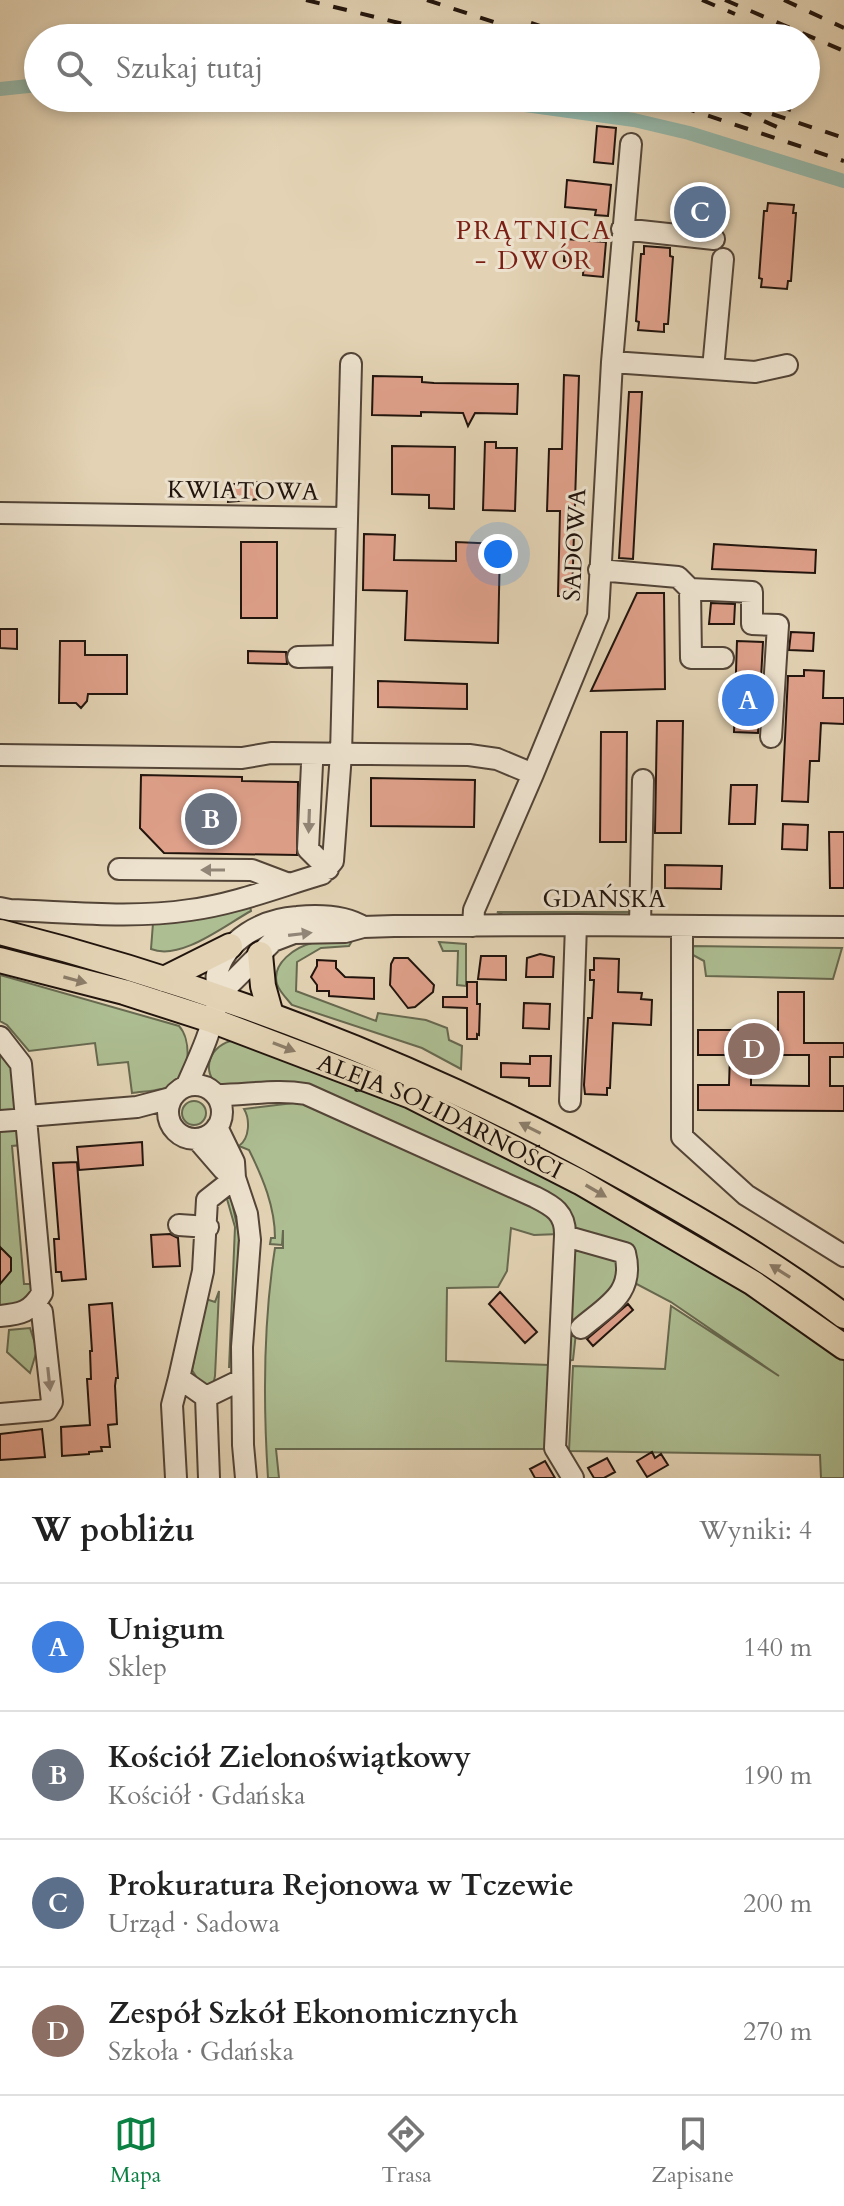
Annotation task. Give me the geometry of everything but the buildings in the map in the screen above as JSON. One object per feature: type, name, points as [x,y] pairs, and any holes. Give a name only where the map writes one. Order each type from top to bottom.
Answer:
[{"type":"main road","name":"ALEJA SOLIDARNOŚCI","points":[[0,932],[80,952],[218,996],[412,1072],[507,1116],[601,1165],[752,1253],[844,1316]]},
{"type":"main road","points":[[164,979],[230,946]]},
{"type":"main road","points":[[260,954],[263,986],[271,1015]]},
{"type":"main road","name":"ALEJA SOLIDARNOŚCI","points":[[0,960],[124,992],[211,1020],[411,1096],[580,1182],[753,1283],[844,1347]]},
{"type":"street","name":"SADOWA","points":[[473,926],[474,910],[598,616],[612,362],[631,144]]},
{"type":"street","points":[[622,229],[714,239]]},
{"type":"street","points":[[713,369],[723,259]]},
{"type":"street","points":[[612,362],[755,372],[787,365]]},
{"type":"street","points":[[345,518],[351,364]]},
{"type":"street","name":"KWIATOWA","points":[[0,513],[345,518],[341,754],[331,865]]},
{"type":"street","points":[[599,570],[678,577],[690,589],[752,592],[752,624],[778,625],[771,737]]},
{"type":"street","points":[[690,589],[691,658],[723,658]]},
{"type":"street","points":[[298,657],[342,656]]},
{"type":"street","points":[[0,755],[242,758],[271,753],[469,755],[497,759],[533,774]]},
{"type":"street","points":[[0,908],[149,915],[223,904],[322,874],[331,865],[308,849],[312,764]]},
{"type":"street","points":[[640,925],[643,780]]},
{"type":"street","points":[[119,869],[252,870],[289,884]]},
{"type":"street","name":"GDAŃSKA","points":[[230,946],[259,927],[288,917],[312,915],[353,920],[363,927]]},
{"type":"street","points":[[570,1101],[576,925]]},
{"type":"street","points":[[682,926],[682,1137],[746,1195],[844,1256]]},
{"type":"street","name":"GDAŃSKA","points":[[218,996],[273,941],[294,933],[345,932],[363,927],[844,927]]},
{"type":"street","points":[[198,1102],[174,1130],[189,1138],[205,1137],[198,1102],[200,1056],[218,996],[216,976],[230,946]]},
{"type":"street","points":[[0,1037],[21,1064],[42,1293],[35,1305],[23,1314],[0,1316]]},
{"type":"street","points":[[0,1121],[198,1102],[273,1091],[306,1094],[553,1206],[564,1220],[565,1236],[555,1448],[573,1478]]},
{"type":"street","points":[[198,1102],[234,1162],[235,1178],[247,1214],[250,1240],[241,1380],[246,1478]]},
{"type":"street","points":[[197,1139],[235,1178]]},
{"type":"street","points":[[168,1478],[176,1478],[172,1405],[203,1271],[208,1227],[207,1200],[235,1178]]},
{"type":"street","points":[[179,1225],[208,1227]]},
{"type":"street","points":[[565,1236],[625,1253],[628,1265],[628,1281],[622,1292],[581,1328]]},
{"type":"street","points":[[0,1414],[47,1410],[52,1402],[42,1312],[35,1305]]},
{"type":"street","points":[[179,1378],[206,1397]]},
{"type":"street","points":[[206,1397],[241,1380]]},
{"type":"street","points":[[206,1397],[209,1478]]},
{"type":"green space","points":[[250,906],[251,911],[189,946],[176,950],[151,949],[153,923]]},
{"type":"green space","points":[[497,912],[632,912],[629,916],[505,916]]},
{"type":"green space","points":[[352,941],[349,946],[321,948],[297,962],[296,991],[376,1021],[378,1013],[426,1020],[447,1028],[449,1040],[462,1046],[461,1069],[422,1048],[292,1005],[281,992],[276,976],[281,963],[292,952],[312,943]]},
{"type":"green space","points":[[439,942],[466,944],[466,986],[457,985],[458,951],[443,951]]},
{"type":"green space","points":[[691,946],[842,948],[833,979],[706,976],[704,961],[693,955]]},
{"type":"green space","points":[[0,975],[179,1026],[186,1039],[188,1056],[184,1072],[171,1086],[132,1093],[128,1062],[98,1065],[95,1043],[29,1051],[0,1021]]},
{"type":"green space","points":[[235,1040],[354,1084],[518,1161],[686,1253],[806,1331],[844,1359],[844,1478],[821,1478],[820,1455],[569,1451],[573,1366],[665,1369],[671,1306],[779,1376],[671,1302],[631,1281],[577,1324],[573,1360],[567,1361],[575,1243],[569,1217],[296,1084],[276,1081],[220,1088],[210,1074],[210,1059],[219,1047]]},
{"type":"green space","points":[[0,1052],[16,1069],[18,1129],[22,1145],[12,1146],[24,1284],[34,1284],[31,1299],[0,1311]]},
{"type":"green space","points":[[194,1101],[203,1104],[206,1113],[203,1122],[194,1125],[185,1122],[182,1113],[185,1104]]},
{"type":"green space","points":[[305,1102],[523,1199],[557,1220],[559,1234],[534,1235],[511,1228],[507,1271],[498,1287],[447,1288],[446,1361],[549,1365],[546,1449],[276,1449],[279,1478],[268,1478],[266,1334],[275,1248],[283,1248],[283,1230],[282,1245],[270,1244],[271,1238],[275,1238],[267,1193],[249,1150],[239,1146],[248,1128],[244,1109]]},
{"type":"green space","points":[[225,1192],[230,1193],[239,1235],[229,1368],[235,1227]]},
{"type":"green space","points":[[219,1291],[215,1376],[210,1387],[200,1383],[192,1370],[206,1299],[215,1302]]},
{"type":"green space","points":[[30,1328],[37,1350],[30,1373],[7,1352],[9,1330]]},
{"type":"waterway","points":[[0,89],[24,86]]},
{"type":"waterway","points":[[576,112],[634,120],[689,133],[844,181]]},
{"type":"railway","points":[[306,0],[403,24]]},
{"type":"railway","points":[[427,0],[500,24]]},
{"type":"railway","points":[[702,0],[735,14]]},
{"type":"railway","points":[[725,0],[781,24]]},
{"type":"railway","points":[[784,0],[844,28]]},
{"type":"railway","points":[[820,41],[844,51]]},
{"type":"railway","points":[[697,112],[844,161]]},
{"type":"railway","points":[[744,112],[786,131]]},
{"type":"railway","points":[[772,114],[844,138]]},
{"type":"place","name":"Prokuratura Rejonowa w Tczewie","points":[[700,212]]},
{"type":"place","name":"Unigum","points":[[748,700]]},
{"type":"place","name":"Kościół Zielonoświątkowy","points":[[211,819]]},
{"type":"place","name":"Zespół Szkół Ekonomicznych","points":[[754,1049]]},
{"type":"district","name":"PRĄTNICA - DWÓR","points":[[534,245]]}]
